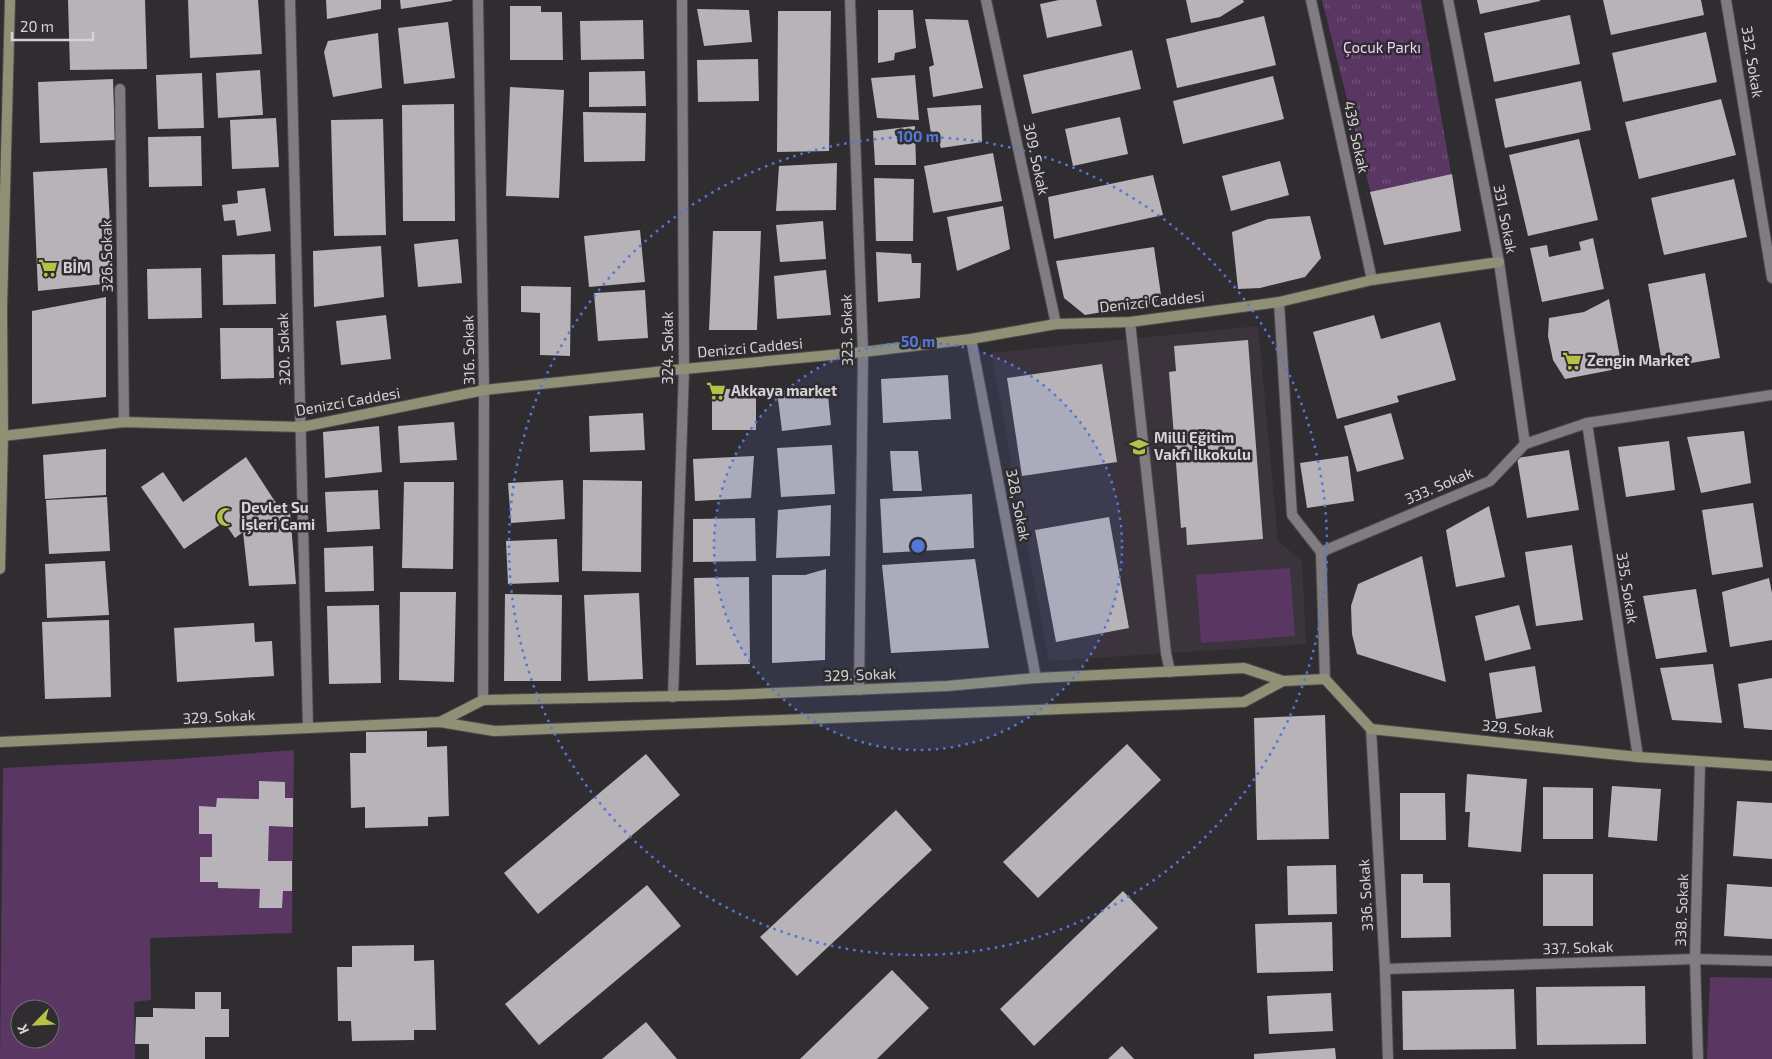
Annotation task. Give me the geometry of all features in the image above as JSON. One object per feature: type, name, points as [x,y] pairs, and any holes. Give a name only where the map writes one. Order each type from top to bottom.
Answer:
[{"type":"street","points":[[0,569],[2,308],[10,0]]},
{"type":"street","name":"320. Sokak","points":[[290,0],[308,728]]},
{"type":"street","name":"316. Sokak","points":[[478,0],[484,390],[483,700]]},
{"type":"street","name":"324. Sokak","points":[[674,697],[684,369],[682,0]]},
{"type":"street","name":"323. Sokak","points":[[850,0],[863,352],[859,690]]},
{"type":"street","name":"309. Sokak","points":[[986,0],[1056,324]]},
{"type":"street","name":"439. Sokak","points":[[1311,0],[1372,280]]},
{"type":"street","name":"331. Sokak","points":[[1448,0],[1499,262],[1525,444]]},
{"type":"street","name":"332. Sokak","points":[[1726,0],[1772,278]]},
{"type":"street","name":"326. Sokak","points":[[120,89],[124,422]]},
{"type":"street","name":"Denizci Caddesi","points":[[2,436],[124,422],[302,427],[484,390],[863,352],[971,339],[1056,324],[1130,322],[1279,302],[1372,280],[1499,262]]},
{"type":"street","points":[[1279,302],[1292,515],[1321,552],[1325,679],[1370,728]]},
{"type":"street","points":[[1130,322],[1166,653],[1170,672]]},
{"type":"street","name":"328, Sokak","points":[[971,339],[1036,678]]},
{"type":"street","name":"333. Sokak","points":[[1321,552],[1490,481],[1525,444],[1587,423],[1772,395]]},
{"type":"street","name":"335. Sokak","points":[[1587,423],[1638,757]]},
{"type":"street","name":"329. Sokak","points":[[440,722],[483,700],[674,697],[859,690],[947,686],[1036,678],[1244,668],[1283,681],[1325,679]]},
{"type":"street","name":"329. Sokak","points":[[0,742],[440,722],[494,731],[1244,702],[1283,681]]},
{"type":"street","name":"329. Sokak","points":[[1370,728],[1638,757],[1772,766]]},
{"type":"street","name":"336. Sokak","points":[[1370,728],[1385,969],[1388,1059]]},
{"type":"street","name":"338. Sokak","points":[[1698,1059],[1695,959],[1700,762]]},
{"type":"street","name":"337. Sokak","points":[[1385,969],[1695,959],[1772,961]]},
{"type":"shaded area","name":"Milli Eğitim Vakfı İlkokulu","points":[[1258,326],[1278,541],[1302,561],[1306,644],[1049,661],[991,353]]},
{"type":"green space","name":"Çocuk Parkı","points":[[1322,0],[1421,0],[1461,231],[1384,245]]},
{"type":"green space","points":[[1290,568],[1295,636],[1201,643],[1196,575]]},
{"type":"green space","points":[[294,750],[292,933],[150,938],[151,1000],[134,1002],[135,1059],[0,1059],[3,768],[178,759]]},
{"type":"green space","points":[[1710,977],[1772,978],[1772,1059],[1707,1059]]},
{"type":"building","points":[[68,0],[145,0],[147,69],[70,70]]},
{"type":"building","points":[[188,0],[258,0],[262,54],[190,58]]},
{"type":"building","points":[[326,0],[381,0],[381,9],[327,19]]},
{"type":"building","points":[[400,0],[452,0],[452,1],[401,9]]},
{"type":"building","points":[[1059,0],[1096,0],[1102,26],[1047,38],[1040,4]]},
{"type":"building","points":[[1186,0],[1243,0],[1244,2],[1220,17],[1191,23]]},
{"type":"building","points":[[1477,0],[1540,0],[1540,1],[1480,14]]},
{"type":"building","points":[[1603,0],[1701,0],[1704,15],[1611,35]]},
{"type":"building","points":[[510,6],[541,6],[541,12],[562,12],[563,60],[510,60]]},
{"type":"building","points":[[697,9],[749,10],[752,42],[704,46]]},
{"type":"building","points":[[878,10],[913,10],[916,48],[895,53],[894,60],[878,63]]},
{"type":"building","points":[[778,11],[831,11],[829,151],[777,152]]},
{"type":"building","points":[[1570,15],[1580,64],[1494,82],[1484,33]]},
{"type":"building","points":[[1264,16],[1276,65],[1177,88],[1166,39]]},
{"type":"building","points":[[925,19],[968,20],[983,88],[933,97],[929,67],[934,65]]},
{"type":"building","points":[[643,20],[644,59],[581,60],[580,21]]},
{"type":"building","points":[[448,22],[455,78],[404,84],[398,28]]},
{"type":"building","points":[[1706,32],[1717,82],[1623,102],[1612,53]]},
{"type":"building","points":[[378,33],[382,88],[333,97],[324,52],[328,41]]},
{"type":"building","points":[[1132,50],[1141,89],[1032,114],[1023,75]]},
{"type":"building","points":[[758,59],[759,101],[698,102],[697,60]]},
{"type":"building","points":[[260,70],[263,115],[218,118],[216,73]]},
{"type":"building","points":[[645,71],[646,106],[589,107],[589,72]]},
{"type":"building","points":[[202,73],[204,128],[158,129],[156,75]]},
{"type":"building","points":[[915,75],[919,120],[877,118],[871,78]]},
{"type":"building","points":[[1273,76],[1284,119],[1183,144],[1173,101]]},
{"type":"building","points":[[113,79],[115,140],[40,143],[38,82]]},
{"type":"building","points":[[1581,81],[1591,130],[1505,148],[1495,99]]},
{"type":"building","points":[[510,87],[564,90],[559,198],[506,196]]},
{"type":"building","points":[[1721,99],[1736,155],[1639,179],[1625,122]]},
{"type":"building","points":[[454,104],[455,221],[403,221],[402,105]]},
{"type":"building","points":[[981,105],[982,142],[941,148],[936,133],[931,134],[927,108]]},
{"type":"building","points":[[583,112],[646,113],[645,161],[584,162]]},
{"type":"building","points":[[1120,117],[1128,154],[1073,166],[1065,129]]},
{"type":"building","points":[[276,118],[279,167],[232,169],[230,120]]},
{"type":"building","points":[[383,119],[386,235],[334,236],[331,120]]},
{"type":"building","points":[[915,126],[916,165],[875,165],[873,131]]},
{"type":"building","points":[[201,136],[202,186],[149,187],[148,137]]},
{"type":"building","points":[[1579,139],[1598,220],[1528,236],[1509,155]]},
{"type":"building","points":[[993,153],[1002,201],[933,213],[924,166]]},
{"type":"building","points":[[1280,161],[1289,195],[1231,211],[1222,176]]},
{"type":"building","points":[[837,163],[836,210],[776,211],[779,166]]},
{"type":"building","points":[[107,168],[113,283],[38,291],[33,172]]},
{"type":"building","points":[[1452,174],[1461,231],[1384,245],[1370,192]]},
{"type":"building","points":[[1153,175],[1163,215],[1054,239],[1048,197]]},
{"type":"building","points":[[874,178],[914,179],[913,241],[876,241]]},
{"type":"building","points":[[1734,179],[1747,237],[1664,255],[1651,198]]},
{"type":"building","points":[[265,188],[271,231],[237,236],[235,220],[224,221],[222,205],[238,203],[237,191]]},
{"type":"building","points":[[1003,206],[1010,249],[957,271],[947,217]]},
{"type":"building","points":[[1310,216],[1321,258],[1305,277],[1260,288],[1238,289],[1232,232],[1268,219]]},
{"type":"building","points":[[823,221],[826,259],[780,262],[776,225]]},
{"type":"building","points":[[640,230],[645,282],[589,287],[584,236]]},
{"type":"building","points":[[713,231],[761,231],[757,330],[709,330]]},
{"type":"building","points":[[1593,238],[1604,289],[1542,302],[1530,248],[1547,245],[1549,257],[1581,250],[1579,242]]},
{"type":"building","points":[[458,239],[462,283],[418,287],[414,244]]},
{"type":"building","points":[[381,246],[384,297],[314,307],[313,251]]},
{"type":"building","points":[[1154,247],[1161,295],[1155,303],[1085,315],[1064,298],[1056,261]]},
{"type":"building","points":[[876,252],[911,254],[912,263],[921,263],[920,298],[878,302]]},
{"type":"building","points":[[275,254],[276,304],[223,305],[222,255]]},
{"type":"building","points":[[201,268],[202,318],[148,319],[147,269]]},
{"type":"building","points":[[826,270],[831,315],[777,319],[774,276]]},
{"type":"building","points":[[1705,273],[1720,358],[1663,368],[1648,284]]},
{"type":"building","points":[[521,286],[571,287],[570,356],[540,355],[540,313],[521,312]]},
{"type":"building","points":[[645,290],[648,338],[598,341],[594,293]]},
{"type":"building","points":[[106,297],[106,397],[32,404],[32,311]]},
{"type":"building","points":[[1609,299],[1622,368],[1565,379],[1553,360],[1548,336],[1549,318],[1584,312]]},
{"type":"building","points":[[386,315],[391,359],[341,365],[336,321]]},
{"type":"building","points":[[1374,315],[1381,339],[1440,322],[1456,380],[1397,396],[1399,402],[1337,419],[1313,332]]},
{"type":"building","points":[[220,328],[273,328],[274,378],[221,379]]},
{"type":"building","points":[[1248,340],[1263,539],[1187,545],[1186,527],[1181,528],[1169,372],[1176,371],[1174,346]]},
{"type":"building","points":[[1102,364],[1117,462],[1022,476],[1007,378]]},
{"type":"building","points":[[948,375],[951,419],[883,423],[881,379]]},
{"type":"building","points":[[827,386],[831,425],[782,431],[777,391]]},
{"type":"building","points":[[712,389],[756,389],[756,430],[712,430]]},
{"type":"building","points":[[643,413],[645,450],[590,452],[589,416]]},
{"type":"building","points":[[1391,413],[1404,459],[1357,472],[1344,426]]},
{"type":"building","points":[[454,422],[457,460],[400,463],[398,426]]},
{"type":"building","points":[[379,426],[382,472],[325,478],[323,432]]},
{"type":"building","points":[[1744,431],[1751,483],[1701,493],[1687,437]]},
{"type":"building","points":[[1669,441],[1675,490],[1626,497],[1618,447]]},
{"type":"building","points":[[832,445],[835,494],[781,497],[777,448]]},
{"type":"building","points":[[106,449],[106,495],[45,499],[43,455]]},
{"type":"building","points":[[1569,450],[1579,510],[1527,518],[1517,458]]},
{"type":"building","points":[[890,451],[918,451],[922,491],[893,491]]},
{"type":"building","points":[[754,456],[751,498],[695,501],[693,459]]},
{"type":"building","points":[[1348,456],[1354,501],[1307,508],[1300,463]]},
{"type":"building","name":"Devlet Su İşleri Cami","points":[[246,457],[276,503],[290,512],[296,584],[249,586],[243,532],[235,538],[224,522],[184,549],[141,487],[163,472],[183,502]]},
{"type":"building","points":[[563,480],[565,519],[511,523],[508,483]]},
{"type":"building","points":[[583,480],[642,481],[641,572],[582,571]]},
{"type":"building","points":[[404,482],[454,482],[453,569],[402,568]]},
{"type":"building","points":[[378,490],[380,529],[327,532],[325,492]]},
{"type":"building","points":[[972,494],[974,548],[883,553],[880,499]]},
{"type":"building","points":[[107,497],[110,551],[49,554],[46,500]]},
{"type":"building","points":[[1753,503],[1763,567],[1712,575],[1702,510]]},
{"type":"building","points":[[831,505],[830,556],[776,558],[778,510]]},
{"type":"building","points":[[1489,506],[1505,577],[1456,587],[1446,530]]},
{"type":"building","points":[[1109,517],[1129,628],[1056,642],[1035,530]]},
{"type":"building","points":[[755,518],[756,561],[693,562],[693,519]]},
{"type":"building","points":[[557,539],[559,582],[508,584],[506,541]]},
{"type":"building","points":[[1572,545],[1583,620],[1536,626],[1525,552]]},
{"type":"building","points":[[373,546],[374,591],[325,592],[324,548]]},
{"type":"building","points":[[1422,556],[1446,682],[1357,654],[1352,634],[1351,606],[1358,584]]},
{"type":"building","points":[[975,559],[989,648],[891,653],[882,565]]},
{"type":"building","points":[[105,561],[109,615],[47,618],[45,564]]},
{"type":"building","points":[[826,569],[825,660],[772,663],[772,575],[805,575]]},
{"type":"building","points":[[749,577],[750,664],[696,665],[694,578]]},
{"type":"building","points":[[1769,578],[1772,593],[1772,640],[1730,647],[1722,592]]},
{"type":"building","points":[[1696,589],[1707,652],[1656,659],[1643,596]]},
{"type":"building","points":[[400,592],[456,592],[454,682],[399,680]]},
{"type":"building","points":[[639,593],[643,679],[588,681],[584,595]]},
{"type":"building","points":[[505,594],[562,595],[561,681],[504,681]]},
{"type":"building","points":[[379,605],[381,683],[329,684],[327,606]]},
{"type":"building","points":[[1519,605],[1531,649],[1485,661],[1475,616]]},
{"type":"building","points":[[109,620],[111,697],[45,699],[42,622]]},
{"type":"building","points":[[254,623],[255,642],[272,641],[274,676],[177,682],[174,628]]},
{"type":"building","points":[[1713,664],[1722,723],[1672,720],[1660,668]]},
{"type":"building","points":[[1535,666],[1542,712],[1496,719],[1489,673]]},
{"type":"building","points":[[1772,678],[1772,730],[1744,728],[1738,684]]},
{"type":"building","points":[[1325,715],[1329,839],[1257,840],[1254,718]]},
{"type":"building","points":[[427,731],[427,747],[447,746],[449,816],[428,817],[428,826],[365,828],[365,807],[351,808],[350,753],[366,753],[366,732]]},
{"type":"building","points":[[1127,744],[1161,780],[1038,898],[1003,862]]},
{"type":"building","points":[[646,754],[680,795],[538,914],[504,873]]},
{"type":"building","points":[[1467,774],[1527,779],[1521,852],[1468,847],[1470,812],[1465,812]]},
{"type":"building","points":[[259,781],[285,782],[285,798],[293,798],[293,827],[269,826],[268,861],[292,861],[292,891],[283,891],[282,908],[259,908],[260,889],[218,888],[218,882],[200,882],[200,857],[212,857],[212,834],[199,834],[199,806],[216,807],[217,798],[259,799]]},
{"type":"building","points":[[1612,786],[1661,789],[1657,841],[1608,837]]},
{"type":"building","points":[[1543,787],[1593,788],[1593,839],[1543,839]]},
{"type":"building","points":[[1400,793],[1445,793],[1446,840],[1400,840]]},
{"type":"building","points":[[1737,801],[1772,803],[1772,859],[1733,856]]},
{"type":"building","points":[[896,810],[932,850],[797,976],[760,937]]},
{"type":"building","points":[[1336,865],[1337,914],[1288,915],[1287,866]]},
{"type":"building","points":[[1401,874],[1423,874],[1423,883],[1450,883],[1451,937],[1401,938]]},
{"type":"building","points":[[1543,874],[1593,874],[1593,926],[1543,926]]},
{"type":"building","points":[[1727,884],[1772,887],[1772,939],[1724,936]]},
{"type":"building","points":[[647,885],[681,926],[539,1045],[505,1004]]},
{"type":"building","points":[[1123,891],[1158,928],[1034,1046],[1000,1009]]},
{"type":"building","points":[[1332,922],[1333,971],[1257,973],[1255,924]]},
{"type":"building","points":[[414,945],[414,961],[434,960],[436,1030],[414,1030],[414,1040],[352,1041],[351,1021],[338,1021],[337,967],[352,967],[352,946]]},
{"type":"building","points":[[892,970],[929,1008],[877,1059],[800,1059]]},
{"type":"building","points":[[1645,986],[1646,1044],[1537,1045],[1536,987]]},
{"type":"building","points":[[1514,989],[1516,1049],[1403,1050],[1402,991]]},
{"type":"building","points":[[195,992],[221,992],[221,1009],[229,1009],[229,1037],[205,1037],[205,1059],[149,1059],[149,1044],[135,1044],[136,1017],[153,1017],[153,1008],[195,1009]]},
{"type":"building","points":[[1331,993],[1333,1031],[1269,1034],[1267,996]]},
{"type":"building","points":[[646,1022],[677,1059],[602,1059]]},
{"type":"building","points":[[1122,1046],[1134,1059],[1108,1059]]},
{"type":"building","points":[[1335,1048],[1336,1059],[1254,1059],[1254,1054]]},
{"type":"place","name":"BİM","points":[[48,268]]},
{"type":"place","name":"Zengin Market","points":[[1572,361]]},
{"type":"place","name":"Akkaya market","points":[[716,391]]},
{"type":"place","name":"Milli Eğitim Vakfı İlkokulu","points":[[1139,447]]},
{"type":"place","name":"Devlet Su İşleri Cami","points":[[226,517]]}]
